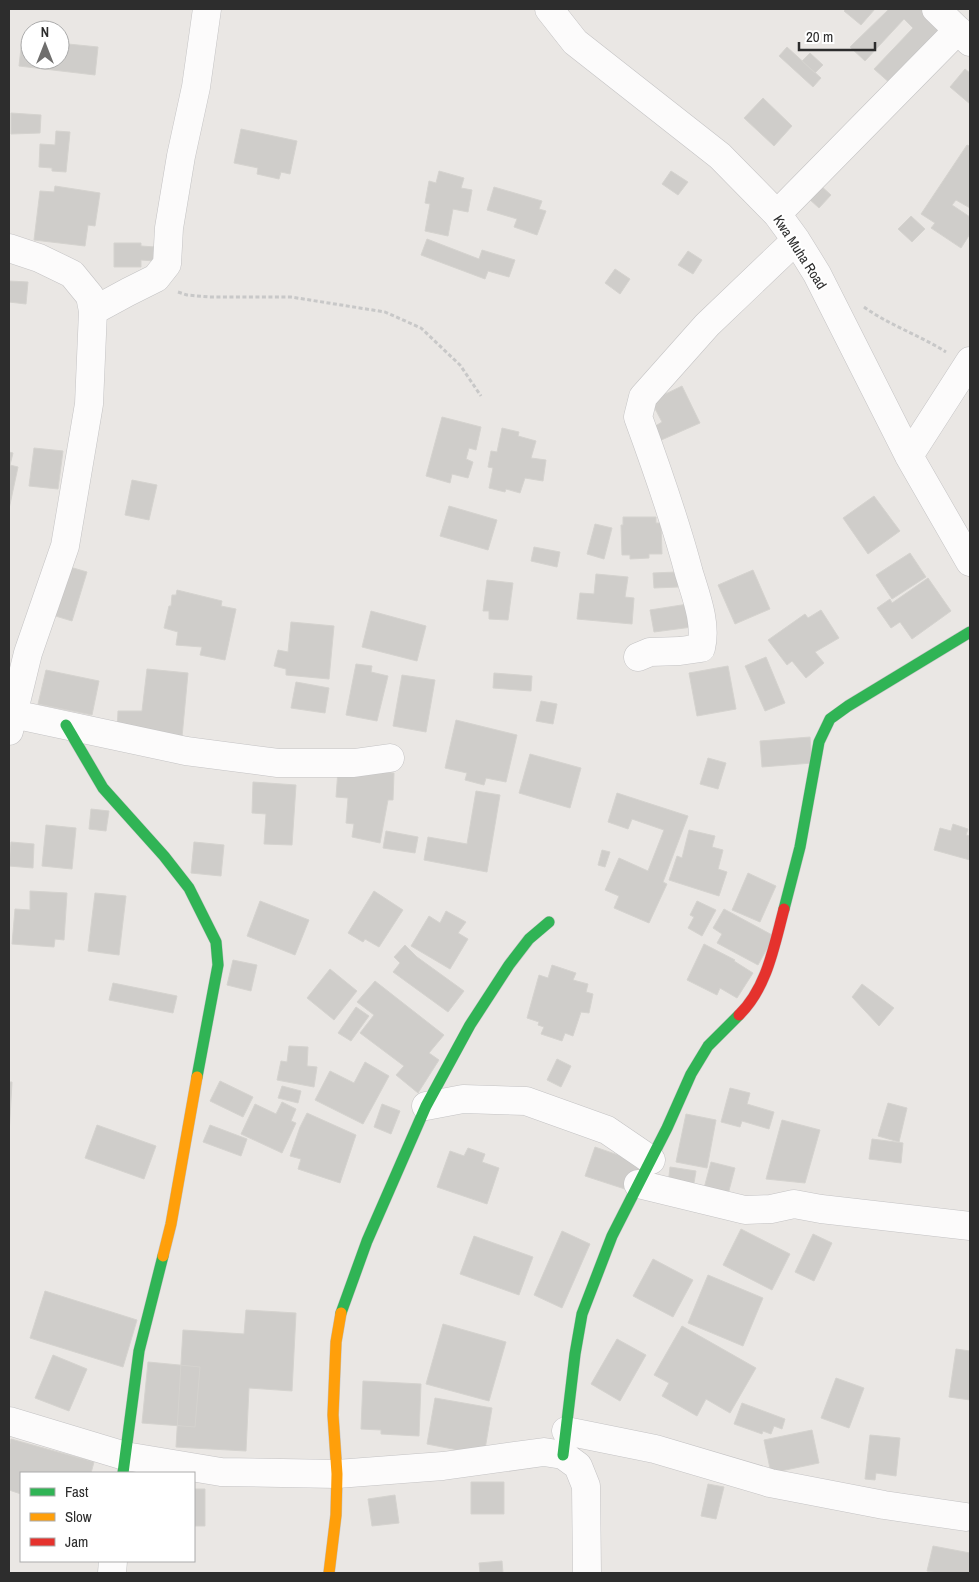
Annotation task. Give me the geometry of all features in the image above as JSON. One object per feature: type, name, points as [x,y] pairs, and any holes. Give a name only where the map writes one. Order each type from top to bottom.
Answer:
[{"type":"street","points":[[93,311],[156,278],[167,264],[171,219],[181,156],[196,87],[207,9]]},
{"type":"street","name":"Kwa Muha Road","points":[[549,9],[575,42],[720,156],[777,214],[817,274],[909,456],[970,562]]},
{"type":"street","points":[[777,214],[964,36],[936,9]]},
{"type":"street","points":[[638,657],[650,652],[701,648],[704,638],[699,608],[678,533],[638,417],[643,397],[707,325],[796,240]]},
{"type":"street","points":[[9,248],[39,258],[72,274],[90,296],[93,311],[89,404],[65,546],[12,705],[66,725],[186,751],[278,763],[354,763],[390,758]]},
{"type":"street","points":[[909,456],[969,363]]},
{"type":"street","points":[[587,1573],[586,1486],[578,1466],[565,1443],[573,1369],[582,1314],[612,1236],[667,1128],[695,1067],[708,1046],[749,1006],[763,980],[774,947],[800,847],[819,742],[830,719],[848,706],[970,632]]},
{"type":"street","points":[[66,725],[103,788],[190,888],[216,942],[218,965],[200,1057],[172,1224],[139,1351],[124,1465]]},
{"type":"street","points":[[329,1573],[336,1515],[337,1474],[332,1415],[336,1342],[341,1313],[367,1241],[426,1106],[470,1025],[504,972],[529,938],[549,922]]},
{"type":"street","points":[[426,1106],[463,1099],[526,1101],[607,1130],[644,1172],[745,1210],[771,1209],[794,1204],[821,1209],[970,1226]]},
{"type":"street","points":[[9,1421],[124,1465],[221,1472],[337,1474],[443,1466],[544,1452],[565,1443],[655,1449],[770,1483],[884,1505],[966,1517]]},
{"type":"path","points":[[156,278],[172,289],[187,295],[209,297],[291,297],[385,312],[421,328],[460,364],[481,396]]},
{"type":"path","points":[[862,306],[877,316],[969,363]]},
{"type":"building","points":[[846,9],[875,9],[861,25],[844,11]]},
{"type":"building","points":[[889,9],[926,9],[946,26],[891,84],[874,69],[913,28],[904,19],[865,61],[850,47]]},
{"type":"building","points":[[70,44],[98,47],[95,75],[53,70],[70,70]]},
{"type":"building","points":[[787,47],[821,78],[813,87],[779,56]]},
{"type":"building","points":[[810,53],[823,65],[815,73],[802,61]]},
{"type":"building","points":[[965,69],[970,73],[970,104],[950,87]]},
{"type":"building","points":[[763,98],[792,126],[774,146],[744,118]]},
{"type":"building","points":[[11,113],[41,115],[40,133],[11,134]]},
{"type":"building","points":[[241,129],[297,141],[290,174],[281,172],[279,179],[257,174],[258,168],[234,163]]},
{"type":"building","points":[[56,131],[70,132],[66,172],[52,171],[52,168],[39,167],[40,144],[55,145]]},
{"type":"building","points":[[967,145],[970,146],[970,208],[956,200],[952,205],[970,217],[970,234],[961,248],[931,228],[935,223],[921,214]]},
{"type":"building","points":[[439,171],[464,178],[461,188],[472,190],[468,212],[453,209],[448,236],[425,231],[430,204],[425,203],[429,181],[436,183]]},
{"type":"building","points":[[671,171],[688,182],[678,195],[662,184]]},
{"type":"building","points":[[820,185],[831,195],[819,208],[808,198]]},
{"type":"building","points":[[55,186],[100,193],[95,226],[88,225],[85,246],[34,240],[40,191],[54,192]]},
{"type":"building","points":[[494,187],[542,201],[539,209],[546,211],[537,235],[514,227],[517,219],[487,210]]},
{"type":"building","points":[[911,216],[925,229],[912,242],[898,229]]},
{"type":"building","points":[[427,239],[479,259],[482,250],[515,260],[509,277],[488,271],[485,279],[421,255]]},
{"type":"building","points":[[114,243],[141,243],[141,246],[155,247],[155,261],[141,260],[141,267],[114,267]]},
{"type":"building","points":[[688,251],[702,260],[693,274],[678,265]]},
{"type":"building","points":[[615,269],[630,279],[620,294],[605,283]]},
{"type":"building","points":[[9,281],[28,282],[26,304],[9,302]]},
{"type":"building","points":[[682,386],[700,423],[659,441],[652,428],[662,422],[651,401]]},
{"type":"building","points":[[442,417],[481,427],[476,450],[469,448],[466,459],[473,462],[468,478],[452,474],[450,483],[426,476]]},
{"type":"building","points":[[502,428],[519,432],[518,436],[536,441],[531,458],[546,460],[543,481],[525,478],[520,493],[506,489],[505,492],[489,488],[493,468],[488,467],[491,451],[497,452]]},
{"type":"building","points":[[34,448],[63,451],[58,489],[29,486]]},
{"type":"building","points":[[9,452],[13,453],[10,465],[18,467],[9,509]]},
{"type":"building","points":[[132,480],[157,485],[149,520],[125,515]]},
{"type":"building","points":[[874,496],[900,531],[868,554],[843,518]]},
{"type":"building","points":[[449,506],[497,520],[488,550],[440,536]]},
{"type":"building","points":[[623,517],[656,517],[656,523],[661,523],[662,554],[649,554],[649,558],[630,559],[630,555],[622,555],[621,525],[623,525]]},
{"type":"building","points":[[595,524],[612,528],[604,559],[587,554]]},
{"type":"building","points":[[534,547],[560,552],[557,567],[531,561]]},
{"type":"building","points":[[910,553],[926,577],[892,599],[876,575]]},
{"type":"building","points":[[63,565],[87,572],[72,621],[49,614]]},
{"type":"building","points":[[753,570],[770,609],[735,624],[718,585]]},
{"type":"building","points":[[677,572],[678,587],[654,588],[653,573]]},
{"type":"building","points":[[596,574],[628,577],[625,597],[634,598],[632,624],[577,619],[580,593],[594,594]]},
{"type":"building","points":[[928,578],[951,611],[912,639],[900,622],[891,628],[877,608],[890,599],[892,603]]},
{"type":"building","points":[[487,580],[513,583],[508,620],[489,619],[489,611],[483,611]]},
{"type":"building","points":[[177,590],[222,601],[221,606],[236,609],[225,660],[200,655],[202,647],[176,645],[178,632],[164,628],[169,606],[171,606],[172,595],[176,595]]},
{"type":"building","points":[[688,604],[692,627],[654,632],[650,610]]},
{"type":"building","points":[[821,610],[839,638],[815,652],[824,663],[806,678],[792,661],[787,665],[768,640],[805,614],[808,618]]},
{"type":"building","points":[[371,611],[426,626],[417,661],[362,647]]},
{"type":"building","points":[[291,622],[334,626],[329,679],[286,675],[286,669],[274,666],[278,650],[288,652]]},
{"type":"building","points":[[766,657],[785,703],[765,711],[745,666]]},
{"type":"building","points":[[356,664],[372,666],[371,672],[388,676],[377,721],[346,715]]},
{"type":"building","points":[[728,666],[736,709],[697,716],[689,673]]},
{"type":"building","points":[[147,669],[188,673],[182,737],[117,732],[118,711],[142,711]]},
{"type":"building","points":[[46,670],[99,681],[92,715],[38,704]]},
{"type":"building","points":[[494,673],[532,676],[531,691],[493,688]]},
{"type":"building","points":[[402,675],[435,680],[426,732],[393,726]]},
{"type":"building","points":[[296,682],[329,688],[325,713],[291,708]]},
{"type":"building","points":[[541,701],[557,704],[553,724],[536,721]]},
{"type":"building","points":[[456,720],[517,735],[506,782],[486,778],[484,785],[465,780],[467,773],[445,768]]},
{"type":"building","points":[[810,737],[812,763],[762,767],[760,741]]},
{"type":"building","points":[[530,754],[581,768],[570,808],[519,793]]},
{"type":"building","points":[[708,758],[726,763],[718,789],[700,784]]},
{"type":"building","points":[[338,770],[394,773],[393,800],[388,800],[380,843],[352,837],[354,824],[346,823],[348,798],[336,797]]},
{"type":"building","points":[[253,782],[296,785],[292,845],[264,844],[266,814],[252,813]]},
{"type":"building","points":[[476,791],[500,795],[487,872],[424,860],[428,837],[467,844]]},
{"type":"building","points":[[617,793],[688,816],[663,882],[667,884],[649,923],[614,908],[619,896],[605,890],[619,858],[648,871],[664,830],[632,819],[628,829],[608,822]]},
{"type":"building","points":[[91,809],[109,811],[106,831],[89,829]]},
{"type":"building","points":[[953,824],[968,829],[966,835],[970,836],[970,860],[934,850],[940,828],[951,831]]},
{"type":"building","points":[[46,825],[76,828],[72,869],[42,866]]},
{"type":"building","points":[[689,830],[715,836],[712,847],[723,850],[718,869],[727,872],[719,896],[669,880],[677,856],[682,858]]},
{"type":"building","points":[[386,831],[418,837],[415,853],[383,848]]},
{"type":"building","points":[[11,842],[34,844],[33,868],[9,866]]},
{"type":"building","points":[[194,842],[224,845],[221,876],[191,873]]},
{"type":"building","points":[[602,850],[610,852],[605,867],[598,865]]},
{"type":"building","points":[[748,873],[776,886],[760,922],[732,910]]},
{"type":"building","points":[[30,891],[67,893],[64,940],[55,939],[54,947],[12,944],[15,909],[30,910]]},
{"type":"building","points":[[374,891],[403,910],[379,947],[365,939],[363,942],[348,933]]},
{"type":"building","points":[[95,893],[126,896],[119,955],[88,951]]},
{"type":"building","points":[[260,901],[309,920],[295,955],[247,936]]},
{"type":"building","points":[[697,901],[716,910],[702,936],[688,928],[694,917],[690,915]]},
{"type":"building","points":[[724,909],[774,936],[758,965],[717,943],[722,934],[713,928]]},
{"type":"building","points":[[446,911],[466,922],[458,933],[468,939],[450,969],[411,946],[429,916],[440,923]]},
{"type":"building","points":[[704,944],[735,960],[753,973],[737,998],[720,988],[717,995],[687,980]]},
{"type":"building","points":[[405,945],[417,957],[464,991],[448,1012],[393,972],[400,963],[394,957]]},
{"type":"building","points":[[233,960],[257,965],[251,991],[227,985]]},
{"type":"building","points":[[552,965],[576,973],[573,980],[588,984],[586,992],[593,994],[589,1013],[581,1012],[573,1036],[565,1033],[562,1041],[541,1034],[544,1027],[538,1025],[539,1022],[527,1018],[539,975],[548,978]]},
{"type":"building","points":[[330,969],[357,991],[334,1020],[307,998]]},
{"type":"building","points":[[375,981],[444,1035],[429,1053],[439,1060],[418,1093],[396,1075],[404,1066],[360,1033],[374,1015],[357,1002]]},
{"type":"building","points":[[113,983],[177,996],[173,1013],[109,1000]]},
{"type":"building","points":[[862,984],[894,1008],[879,1026],[852,997]]},
{"type":"building","points":[[356,1007],[369,1016],[351,1041],[338,1033]]},
{"type":"building","points":[[289,1046],[308,1047],[307,1066],[317,1067],[314,1087],[277,1080],[281,1061],[287,1062]]},
{"type":"building","points":[[557,1059],[571,1066],[561,1087],[547,1080]]},
{"type":"building","points":[[365,1062],[389,1076],[363,1124],[315,1100],[330,1071],[354,1083]]},
{"type":"building","points":[[220,1081],[253,1097],[243,1117],[210,1101]]},
{"type":"building","points":[[9,1082],[12,1082],[9,1135]]},
{"type":"building","points":[[282,1086],[301,1091],[298,1103],[278,1098]]},
{"type":"building","points":[[730,1088],[750,1093],[747,1104],[774,1112],[769,1129],[742,1121],[740,1127],[721,1122]]},
{"type":"building","points":[[282,1102],[296,1109],[291,1121],[296,1123],[282,1153],[241,1134],[255,1104],[276,1114]]},
{"type":"building","points":[[888,1103],[907,1108],[899,1142],[878,1136]]},
{"type":"building","points":[[382,1104],[400,1111],[391,1134],[374,1127]]},
{"type":"building","points":[[307,1113],[356,1135],[340,1183],[298,1169],[301,1159],[290,1156]]},
{"type":"building","points":[[686,1114],[716,1120],[707,1168],[676,1162]]},
{"type":"building","points":[[782,1120],[820,1130],[805,1183],[766,1179]]},
{"type":"building","points":[[97,1125],[156,1146],[144,1179],[85,1158]]},
{"type":"building","points":[[210,1125],[247,1139],[241,1156],[203,1142]]},
{"type":"building","points":[[872,1139],[903,1143],[901,1163],[869,1159]]},
{"type":"building","points":[[595,1147],[641,1163],[631,1191],[585,1176]]},
{"type":"building","points":[[468,1148],[485,1154],[482,1162],[499,1168],[487,1204],[437,1187],[450,1151],[464,1156]]},
{"type":"building","points":[[711,1162],[735,1168],[727,1198],[703,1192]]},
{"type":"building","points":[[670,1167],[696,1171],[693,1189],[668,1185]]},
{"type":"building","points":[[741,1229],[790,1254],[772,1290],[723,1265]]},
{"type":"building","points":[[562,1231],[590,1244],[562,1308],[534,1295]]},
{"type":"building","points":[[813,1234],[832,1243],[814,1281],[795,1272]]},
{"type":"building","points":[[474,1236],[533,1257],[519,1295],[460,1274]]},
{"type":"building","points":[[653,1259],[693,1280],[673,1317],[633,1296]]},
{"type":"building","points":[[708,1275],[763,1298],[743,1346],[688,1323]]},
{"type":"building","points":[[45,1291],[137,1320],[123,1367],[30,1338]]},
{"type":"building","points":[[246,1310],[296,1313],[292,1391],[249,1388],[246,1451],[176,1447],[183,1330],[244,1334]]},
{"type":"building","points":[[443,1324],[506,1342],[489,1401],[426,1384]]},
{"type":"building","points":[[682,1326],[756,1368],[730,1413],[706,1399],[697,1416],[662,1396],[669,1383],[654,1375]]},
{"type":"building","points":[[617,1339],[646,1355],[620,1401],[591,1384]]},
{"type":"building","points":[[956,1349],[970,1351],[970,1400],[949,1397]]},
{"type":"building","points":[[53,1355],[87,1369],[69,1411],[35,1398]]},
{"type":"building","points":[[148,1362],[200,1367],[195,1427],[142,1423]]},
{"type":"building","points":[[836,1378],[864,1388],[849,1428],[821,1418]]},
{"type":"building","points":[[363,1381],[421,1384],[419,1436],[381,1434],[381,1430],[361,1429]]},
{"type":"building","points":[[435,1398],[492,1408],[484,1455],[427,1444]]},
{"type":"building","points":[[742,1403],[785,1419],[782,1429],[774,1426],[771,1434],[763,1431],[762,1434],[734,1424]]},
{"type":"building","points":[[812,1430],[819,1463],[771,1473],[764,1440]]},
{"type":"building","points":[[870,1435],[900,1438],[896,1476],[876,1473],[875,1480],[865,1479]]},
{"type":"building","points":[[11,1439],[94,1462],[91,1472],[20,1472],[20,1494],[9,1490],[9,1448]]},
{"type":"building","points":[[471,1482],[504,1482],[504,1514],[471,1514]]},
{"type":"building","points":[[708,1484],[724,1487],[716,1519],[701,1516]]},
{"type":"building","points":[[195,1489],[205,1489],[205,1526],[195,1526]]},
{"type":"building","points":[[395,1495],[399,1523],[372,1526],[368,1499]]},
{"type":"building","points":[[933,1546],[970,1553],[970,1573],[927,1571]]},
{"type":"building","points":[[502,1561],[503,1573],[480,1573],[479,1563]]},
{"type":"traffic: fast","points":[[784,909],[800,847],[819,742],[830,719],[848,706],[970,632]]},
{"type":"traffic: fast","points":[[66,725],[103,788],[164,856],[189,888],[216,942],[218,965],[197,1077]]},
{"type":"traffic: fast","points":[[341,1313],[367,1241],[426,1106],[470,1025],[509,965],[529,939],[549,922]]},
{"type":"traffic: fast","points":[[563,1455],[575,1354],[582,1314],[612,1236],[667,1128],[691,1074],[708,1046],[739,1015]]},
{"type":"traffic: fast","points":[[123,1472],[139,1351],[163,1256]]},
{"type":"traffic: slow","points":[[163,1256],[171,1224],[197,1077]]},
{"type":"traffic: slow","points":[[329,1573],[336,1515],[337,1474],[333,1415],[336,1342],[341,1313]]},
{"type":"traffic: jam","points":[[739,1015],[749,1004],[763,979],[773,952],[784,909]]}]
